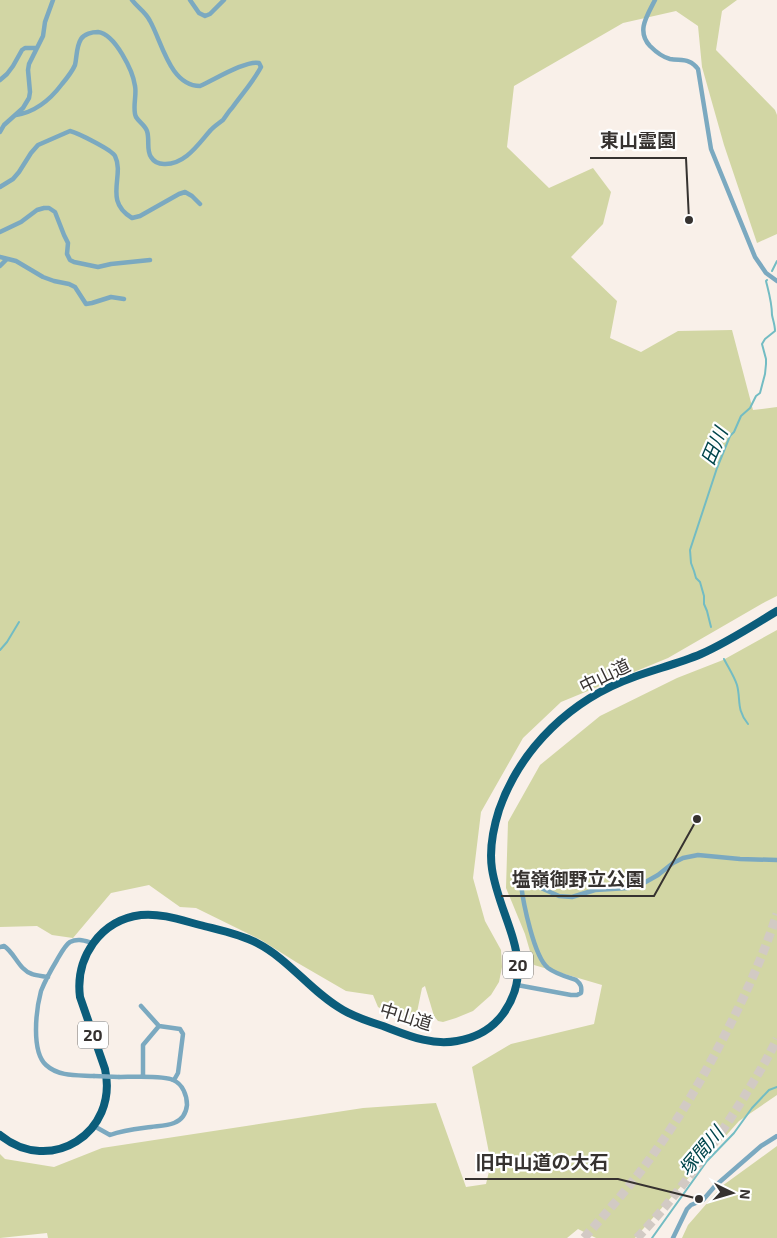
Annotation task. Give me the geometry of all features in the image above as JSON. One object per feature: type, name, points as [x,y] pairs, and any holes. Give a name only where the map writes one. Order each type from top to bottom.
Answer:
[{"type":"highway","name":"中山道","points":[[0,1135],[10,1142],[25,1148],[54,1150],[80,1140],[94,1126],[105,1106],[107,1079],[83,1007],[79,988],[81,968],[93,944],[107,929],[131,917],[165,916],[226,931],[256,942],[270,950],[325,998],[342,1010],[416,1038],[437,1042],[456,1042],[482,1033],[500,1019],[509,1006],[517,985],[518,962],[516,952],[499,900],[490,855],[495,822],[500,807],[527,756],[546,733],[571,710],[600,692],[634,677],[700,654],[732,639],[777,611]]},
{"type":"street","points":[[0,132],[29,98],[29,64],[43,36],[45,22],[53,0]]},
{"type":"street","points":[[16,114],[23,114],[38,107],[53,95],[74,68],[81,39],[90,33],[97,32],[103,34],[114,43],[126,60],[135,84],[136,117],[147,129],[150,157],[159,164],[167,164],[187,156],[224,119],[257,75],[260,67],[259,63],[246,64],[200,86],[186,83],[172,68],[150,20],[132,0]]},
{"type":"street","points":[[190,0],[199,13],[205,16],[210,14],[224,0]]},
{"type":"street","points":[[655,0],[645,22],[643,32],[646,42],[660,55],[689,61],[698,69],[712,149],[755,257],[766,273],[777,281]]},
{"type":"street","points":[[0,80],[13,66],[22,50],[25,48],[36,48]]},
{"type":"street","points":[[0,187],[20,172],[38,145],[70,131],[109,150],[115,156],[117,167],[116,194],[121,208],[125,214],[132,218],[140,216],[186,192],[200,204]]},
{"type":"street","points":[[0,232],[22,222],[37,210],[49,208],[55,212],[68,243],[67,254],[70,260],[98,267],[150,260]]},
{"type":"street","points":[[0,257],[16,261],[43,277],[75,287],[86,304],[110,297],[124,299]]},
{"type":"street","points":[[0,266],[7,259]]},
{"type":"street","points":[[517,985],[571,995],[581,993],[582,988],[576,980],[557,973],[547,967],[541,959],[525,911],[521,884],[532,884],[559,896],[572,897],[595,890],[628,888],[642,884],[682,858],[698,855],[777,860]]},
{"type":"street","points":[[93,944],[79,939],[69,942],[48,977],[42,990],[38,1007],[36,1039],[39,1055],[45,1064],[65,1074],[165,1078],[174,1080],[181,1086],[186,1095],[187,1105],[185,1113],[180,1120],[172,1125],[123,1130],[110,1135],[94,1126]]},
{"type":"street","points":[[0,947],[4,946],[7,948],[30,974],[48,977]]},
{"type":"street","points":[[141,1006],[159,1026],[180,1029],[183,1034],[178,1073],[174,1080]]},
{"type":"street","points":[[142,1077],[143,1045],[159,1026]]},
{"type":"street","points":[[673,1238],[687,1209],[691,1205],[703,1200],[714,1186],[761,1146],[777,1136]]},
{"type":"green space","points":[[0,0],[737,0],[722,11],[716,50],[775,110],[777,115],[777,234],[757,243],[724,145],[702,67],[698,26],[676,11],[623,23],[514,86],[507,147],[549,188],[593,168],[611,192],[603,224],[571,257],[617,301],[610,338],[641,352],[678,331],[732,330],[753,410],[777,407],[777,596],[668,658],[561,702],[523,738],[481,812],[473,878],[485,921],[501,950],[502,967],[499,982],[491,995],[473,1011],[443,1022],[438,1021],[434,1016],[425,986],[422,988],[416,1017],[412,1020],[396,1016],[378,1007],[373,995],[346,991],[261,940],[196,908],[180,907],[149,885],[111,893],[73,938],[52,935],[37,926],[0,927]]},
{"type":"green space","points":[[777,630],[777,1095],[739,1121],[635,1238],[596,1238],[578,1229],[567,1238],[48,1238],[47,1233],[0,1238],[0,1154],[5,1159],[54,1167],[102,1148],[363,1108],[436,1103],[466,1187],[486,1184],[491,1163],[472,1067],[511,1044],[594,1024],[602,985],[534,965],[525,934],[506,888],[508,822],[540,765],[600,716],[677,678],[723,660]]},
{"type":"green space","points":[[777,1146],[777,1238],[682,1238],[688,1225],[722,1186]]},
{"type":"waterway","name":"田川","points":[[772,271],[777,261]]},
{"type":"waterway","name":"田川","points":[[711,627],[700,582],[696,578],[691,563],[690,550],[717,468],[730,436],[734,432],[741,416],[750,408],[756,396],[760,393],[766,364],[762,344],[775,331],[767,280]]},
{"type":"waterway","points":[[0,650],[19,622]]},
{"type":"waterway","name":"田川","points":[[724,659],[737,685],[740,709],[748,724]]},
{"type":"waterway","name":"塚間川","points":[[652,1238],[707,1161],[734,1133],[752,1108],[769,1090],[777,1087]]},
{"type":"tunnel","points":[[584,1238],[646,1164],[704,1075],[747,990],[777,914]]},
{"type":"tunnel","points":[[637,1238],[678,1191],[716,1140],[754,1081],[777,1039]]},
{"type":"place","name":"東山霊園","points":[[689,220]]},
{"type":"place","name":"塩嶺御野立公園","points":[[697,819]]},
{"type":"place","name":"旧中山道の大石","points":[[699,1199]]}]
